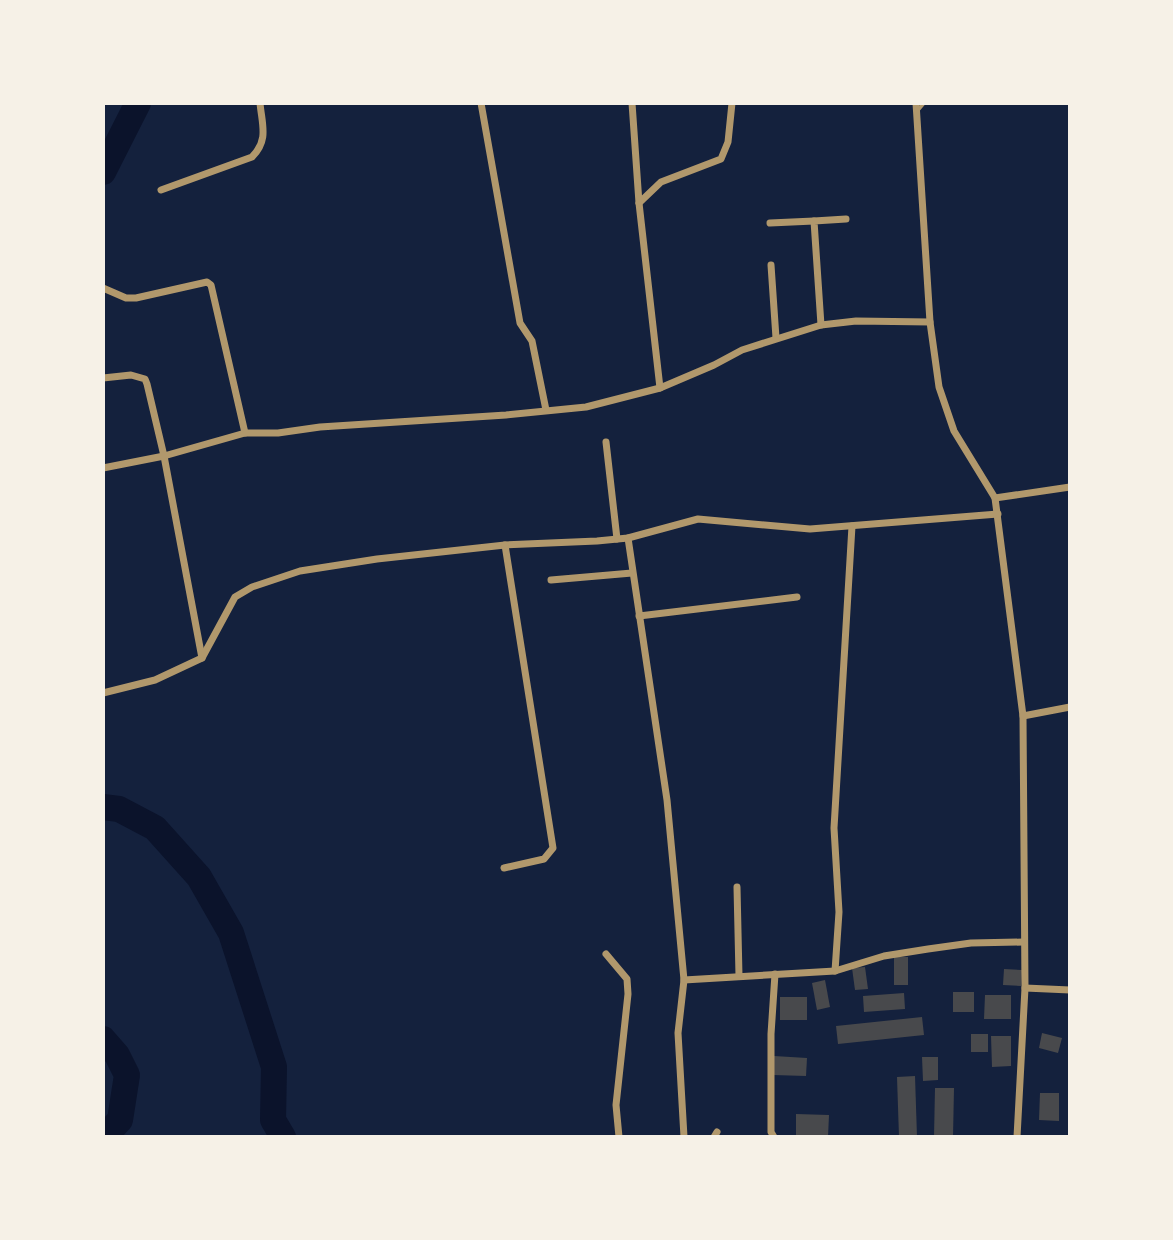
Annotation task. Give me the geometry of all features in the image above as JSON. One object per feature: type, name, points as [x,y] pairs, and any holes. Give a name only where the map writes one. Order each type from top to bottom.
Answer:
[{"type":"street","points":[[161,190],[251,157],[261,148],[263,136],[260,103]]},
{"type":"street","points":[[481,103],[520,323],[532,341],[546,410]]},
{"type":"street","points":[[632,103],[639,203],[660,388]]},
{"type":"street","points":[[639,203],[661,183],[721,159],[728,142],[732,103]]},
{"type":"street","points":[[917,107],[930,323],[939,387],[954,431],[995,498],[1023,716],[1025,988],[1017,1137]]},
{"type":"street","points":[[771,223],[846,219]]},
{"type":"street","points":[[814,221],[821,325]]},
{"type":"street","points":[[771,265],[776,338]]},
{"type":"street","points":[[103,288],[126,298],[136,298],[207,282],[211,285],[215,291],[245,433]]},
{"type":"street","points":[[103,468],[164,456],[245,433],[278,433],[320,426],[506,415],[586,407],[660,388],[715,365],[742,350],[821,325],[856,321],[930,323]]},
{"type":"street","points":[[103,378],[131,375],[145,379],[164,456],[202,658]]},
{"type":"street","points":[[607,442],[617,539]]},
{"type":"street","points":[[995,498],[1070,487]]},
{"type":"street","points":[[103,693],[155,680],[202,658],[235,597],[252,587],[300,571],[377,559],[505,545],[628,538],[698,519],[810,529],[998,514]]},
{"type":"street","points":[[835,971],[839,912],[834,828],[852,526]]},
{"type":"street","points":[[628,538],[667,800],[684,980],[678,1033],[684,1137]]},
{"type":"street","points":[[504,868],[544,859],[553,848],[505,545]]},
{"type":"street","points":[[551,580],[632,573]]},
{"type":"street","points":[[639,616],[797,597]]},
{"type":"street","points":[[1023,716],[1070,707]]},
{"type":"street","points":[[737,887],[739,976]]},
{"type":"street","points":[[684,980],[835,971],[884,956],[928,949],[971,943],[1023,943]]},
{"type":"street","points":[[606,954],[627,979],[628,994],[616,1105],[619,1137]]},
{"type":"street","points":[[774,1137],[771,1132],[771,1034],[775,974]]},
{"type":"street","points":[[1025,988],[1070,990]]},
{"type":"lane","points":[[917,107],[924,103]]},
{"type":"building","points":[[894,957],[908,957],[908,985],[894,985]]},
{"type":"building","points":[[865,967],[868,989],[855,990],[852,968]]},
{"type":"building","points":[[1004,969],[1022,970],[1021,986],[1003,985]]},
{"type":"building","points":[[825,980],[830,1007],[817,1010],[812,983]]},
{"type":"building","points":[[953,992],[974,992],[974,1012],[953,1012]]},
{"type":"building","points":[[904,993],[905,1009],[864,1012],[863,996]]},
{"type":"building","points":[[985,995],[1011,995],[1011,1019],[984,1019]]},
{"type":"building","points":[[780,997],[807,997],[807,1020],[780,1020]]},
{"type":"building","points":[[922,1017],[924,1035],[838,1044],[836,1026]]},
{"type":"building","points":[[1042,1033],[1062,1038],[1058,1053],[1039,1048]]},
{"type":"building","points":[[971,1034],[988,1034],[988,1052],[971,1052]]},
{"type":"building","points":[[991,1036],[1011,1036],[1011,1066],[992,1067]]},
{"type":"building","points":[[774,1056],[807,1058],[806,1076],[773,1075]]},
{"type":"building","points":[[922,1057],[938,1057],[938,1080],[923,1081]]},
{"type":"building","points":[[915,1076],[917,1137],[899,1137],[897,1077]]},
{"type":"building","points":[[935,1088],[954,1088],[953,1137],[934,1137]]},
{"type":"building","points":[[1040,1093],[1059,1093],[1059,1121],[1039,1120]]},
{"type":"building","points":[[796,1114],[829,1115],[828,1137],[796,1137]]},
{"type":"waterway","points":[[103,172],[138,103]]},
{"type":"waterway","points":[[103,807],[119,809],[155,828],[199,877],[231,933],[274,1067],[273,1120],[283,1137]]},
{"type":"waterway","points":[[103,1039],[117,1055],[127,1075],[120,1120],[104,1137]]}]
